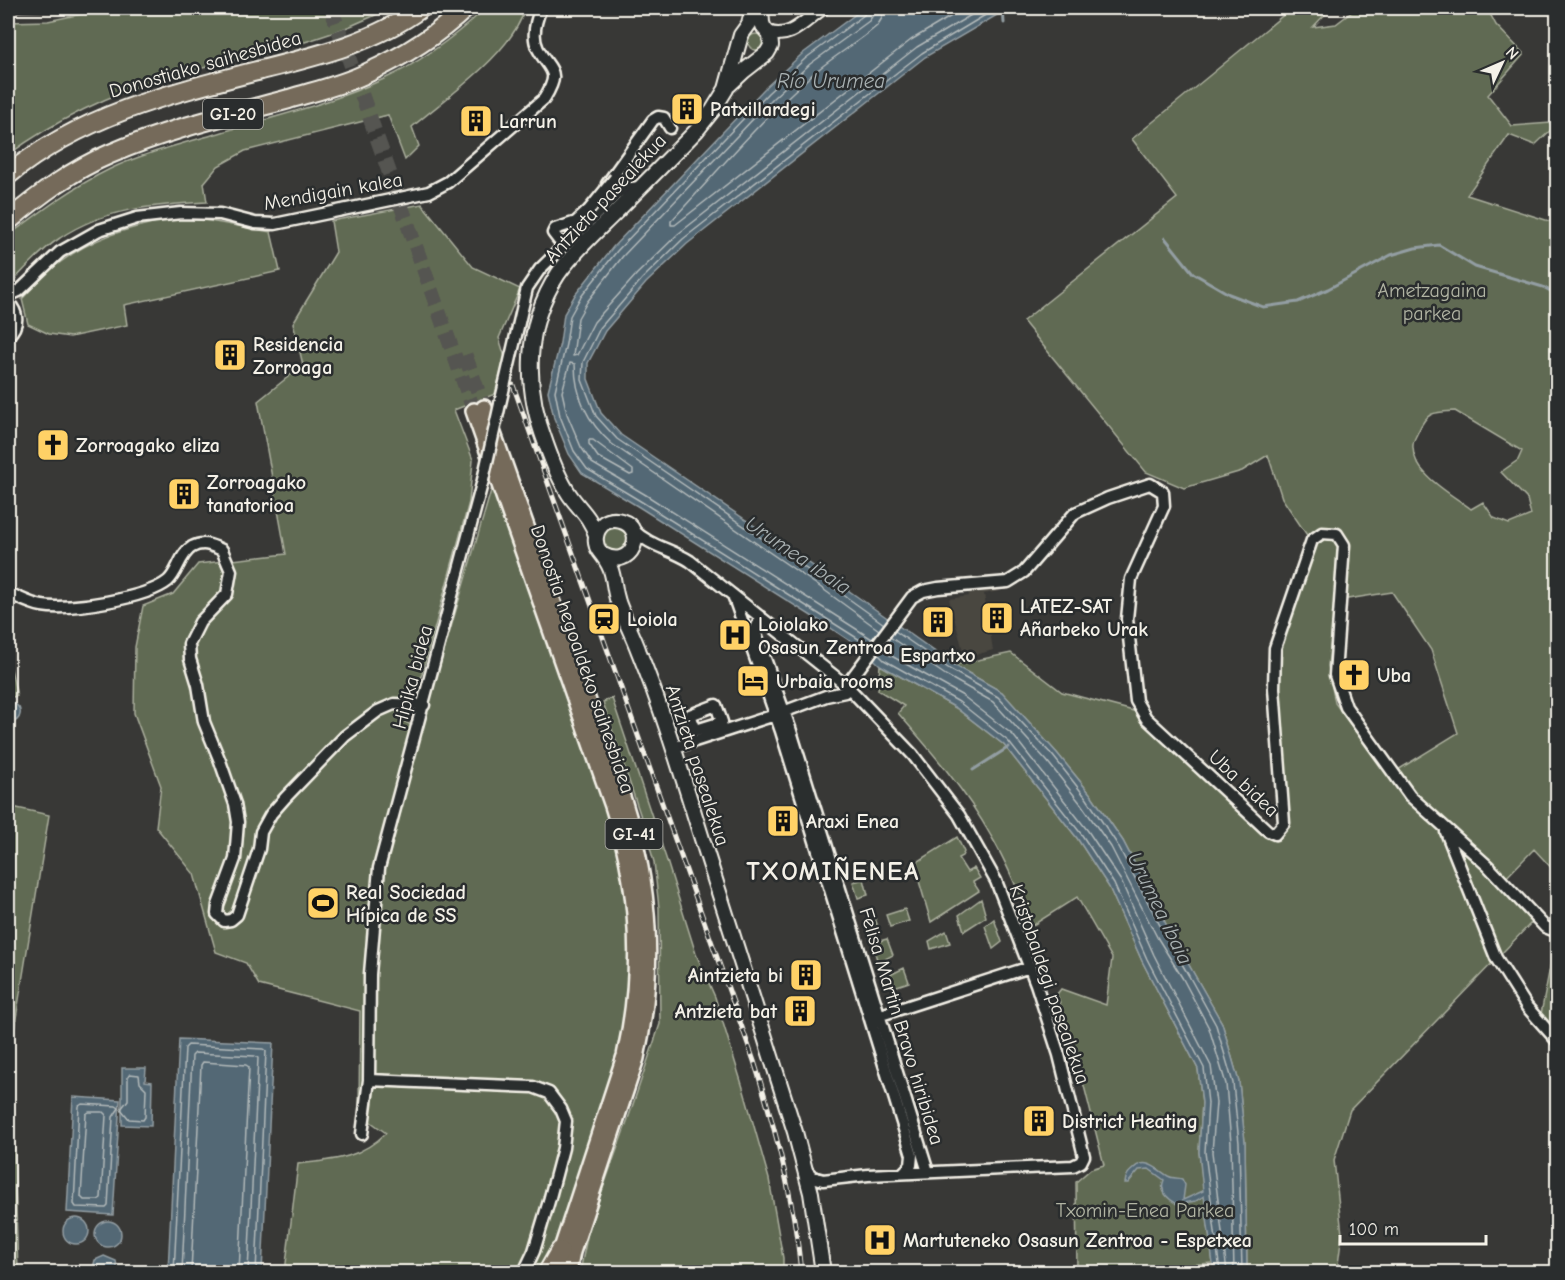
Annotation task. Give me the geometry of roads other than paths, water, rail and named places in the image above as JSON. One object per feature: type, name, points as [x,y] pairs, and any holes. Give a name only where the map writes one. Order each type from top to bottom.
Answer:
[{"type":"highway","name":"Donostiako saihesbidea","points":[[8,175],[53,142],[100,118],[138,103],[299,60],[362,40],[394,25],[421,8]]},
{"type":"highway","name":"GI-20","points":[[8,221],[44,191],[109,154],[172,131],[332,86],[366,74],[400,56],[466,8]]},
{"type":"highway","points":[[548,1272],[560,1251]]},
{"type":"main road","points":[[726,89],[741,35],[746,29],[753,8]]},
{"type":"main road","points":[[726,89],[771,46],[761,8]]},
{"type":"main road","points":[[746,29],[753,26],[766,30]]},
{"type":"main road","points":[[740,42],[746,54],[754,57],[763,56]]},
{"type":"main road","name":"Antzieta pasealekua","points":[[596,535],[584,511],[573,500],[564,485],[537,417],[530,376],[534,332],[543,301],[559,273],[592,236],[697,130],[726,89]]},
{"type":"main road","name":"Donostia hegoaldeko saihesbidea","points":[[555,1272],[625,1056],[638,966],[636,907],[627,856],[613,806],[479,410],[621,795],[639,854],[647,906],[649,966],[642,1034],[636,1059],[572,1252],[568,1272]]},
{"type":"main road","points":[[584,511],[610,521]]},
{"type":"main road","points":[[615,580],[629,553],[635,538],[632,529],[620,520],[610,521],[601,526],[596,535],[596,544],[603,555],[617,559],[629,553]]},
{"type":"main road","name":"Antzieta pasealekua","points":[[603,555],[611,567],[617,598],[646,669],[673,748],[806,1170],[823,1272]]},
{"type":"street","name":"Mendigain kalea","points":[[8,296],[19,291],[60,252],[99,230],[137,218],[181,213],[220,214],[255,224],[275,224],[429,192],[448,182],[544,99],[552,87],[554,76],[550,65],[535,41],[535,22],[541,8]]},
{"type":"street","points":[[766,30],[778,35],[791,32],[822,8]]},
{"type":"street","points":[[563,246],[555,238],[553,233],[555,229],[559,224],[582,217],[652,120],[658,117],[664,118],[670,128]]},
{"type":"street","points":[[555,229],[576,222],[582,217],[657,126]]},
{"type":"street","name":"Hipika bidea","points":[[362,1134],[369,1080],[370,974],[379,868],[483,480],[527,288],[540,268],[617,194],[624,189],[640,187]]},
{"type":"street","points":[[8,336],[16,322],[11,306],[19,291]]},
{"type":"street","name":"Uba bidea","points":[[850,681],[912,597],[923,591],[938,588],[1008,582],[1024,572],[1075,513],[1108,498],[1150,484],[1163,492],[1164,506],[1131,579],[1127,619],[1136,701],[1146,718],[1268,831],[1275,834],[1284,823],[1274,688],[1275,648],[1312,540],[1322,533],[1337,534],[1344,545],[1335,675],[1346,707],[1410,796],[1488,866],[1545,927],[1557,932]]},
{"type":"street","name":"Kristobaldegi pasealekua","points":[[632,529],[654,546],[685,558],[829,671],[850,681],[913,755],[959,815],[996,881],[1030,968],[1059,1055],[1084,1153],[1083,1160],[1076,1166],[928,1172]]},
{"type":"street","points":[[8,593],[41,606],[61,608],[113,599],[150,591],[169,580],[190,548],[205,543],[222,550],[231,571],[227,594],[200,622],[189,644],[190,659],[198,685],[204,722],[235,804],[238,822],[235,859],[218,905],[217,914],[224,921],[231,920],[237,915],[259,849],[261,832],[271,814],[285,798],[345,736],[378,711],[394,704],[424,705]]},
{"type":"street","points":[[629,553],[654,546]]},
{"type":"street","points":[[733,595],[779,714],[912,1155],[911,1165],[903,1173]]},
{"type":"street","name":"Felisa Martin Bravo hiribidea","points":[[761,617],[755,631],[779,714],[881,1015],[928,1172]]},
{"type":"street","points":[[826,696],[833,680],[829,671]]},
{"type":"street","points":[[673,748],[779,714],[826,696],[844,692],[850,681]]},
{"type":"street","name":"Uba bidea","points":[[1445,829],[1496,958],[1527,1007],[1557,1042]]},
{"type":"street","points":[[881,1015],[1030,968]]},
{"type":"street","points":[[369,1080],[533,1087],[549,1093],[566,1120],[563,1148],[534,1251],[524,1272]]},
{"type":"street","points":[[806,1170],[813,1177],[823,1180],[928,1172]]},
{"type":"street","points":[[811,1193],[814,1185],[823,1180]]},
{"type":"water","name":"Río Urumea","points":[[864,8],[1009,8],[925,57],[687,244],[646,283],[605,331],[588,363],[588,379],[601,413],[621,435],[954,665],[1002,692],[1092,796],[1123,841],[1169,930],[1222,1023],[1239,1082],[1245,1142],[1247,1272],[1214,1272],[1204,1196],[1196,1201],[1177,1204],[1164,1191],[1164,1180],[1149,1169],[1139,1170],[1128,1183],[1125,1183],[1132,1170],[1138,1165],[1147,1164],[1156,1167],[1170,1177],[1182,1179],[1185,1185],[1183,1200],[1203,1191],[1199,1152],[1202,1103],[1198,1069],[1142,961],[1109,887],[1077,838],[1004,745],[956,708],[880,665],[865,651],[829,627],[582,473],[569,454],[554,418],[548,391],[560,343],[564,314],[575,295],[613,247],[764,89],[802,54]]},
{"type":"water","points":[[13,703],[19,708],[20,714],[17,720],[10,723],[12,707],[10,704]]},
{"type":"water","points":[[179,1039],[273,1043],[262,1272],[168,1272]]},
{"type":"water","points":[[122,1068],[146,1068],[145,1081],[152,1082],[151,1126],[122,1125]]},
{"type":"water","points":[[73,1097],[120,1100],[113,1215],[67,1212]]},
{"type":"water","points":[[76,1218],[85,1222],[89,1231],[85,1240],[76,1244],[67,1240],[63,1231],[67,1222]]},
{"type":"water","points":[[108,1221],[117,1225],[121,1234],[117,1243],[108,1247],[99,1243],[95,1234],[99,1225]]},
{"type":"water","points":[[104,1256],[116,1261],[118,1272],[92,1272],[95,1260]]},
{"type":"waterway","points":[[1003,8],[1004,23]]},
{"type":"waterway","points":[[1165,238],[1193,273],[1229,294],[1263,307],[1298,302],[1328,289],[1391,255],[1415,248],[1439,245],[1475,267],[1543,287],[1558,295]]},
{"type":"waterway","points":[[973,770],[1009,747]]},
{"type":"tunnel","points":[[331,8],[474,411]]},
{"type":"tunnel","points":[[465,355],[484,408]]},
{"type":"railway","points":[[8,10],[65,8]]},
{"type":"railway","points":[[513,385],[754,1061],[783,1165],[794,1218],[801,1272]]},
{"type":"place","name":"Patxillardegi","points":[[687,109]]},
{"type":"place","name":"Larrun","points":[[476,121]]},
{"type":"place","name":"Residencia Zorroaga","points":[[230,355]]},
{"type":"place","name":"Zorroagako eliza","points":[[53,445]]},
{"type":"place","name":"Zorroagako tanatorioa","points":[[184,494]]},
{"type":"place","name":"LATEZ-SAT Añarbeko Urak","points":[[997,618]]},
{"type":"place","name":"Loiola","points":[[604,619]]},
{"type":"place","name":"Espartxo","points":[[938,622]]},
{"type":"place","name":"Loiolako Osasun Zentroa","points":[[735,635]]},
{"type":"place","name":"Uba","points":[[1354,675]]},
{"type":"place","name":"Urbaia rooms","points":[[753,681]]},
{"type":"place","name":"Araxi Enea","points":[[783,821]]},
{"type":"place","name":"Real Sociedad Hípica de SS","points":[[323,903]]},
{"type":"place","name":"Aintzieta bi","points":[[806,975]]},
{"type":"place","name":"Antzieta bat","points":[[800,1011]]},
{"type":"place","name":"District Heating","points":[[1039,1121]]},
{"type":"place","name":"Martuteneko Osasun Zentroa - Espetxea","points":[[880,1240]]},
{"type":"district","name":"TXOMIÑENEA","points":[[833,871]]},
{"type":"park label","name":"Ametzagaina parkea","points":[[1432,302]]},
{"type":"park label","name":"Txomin-Enea Parkea","points":[[1145,1210]]},
{"type":"water label","name":"Urumea ibaia","points":[[798,555]]},
{"type":"water label","name":"Urumea ibaia","points":[[1160,908]]}]
